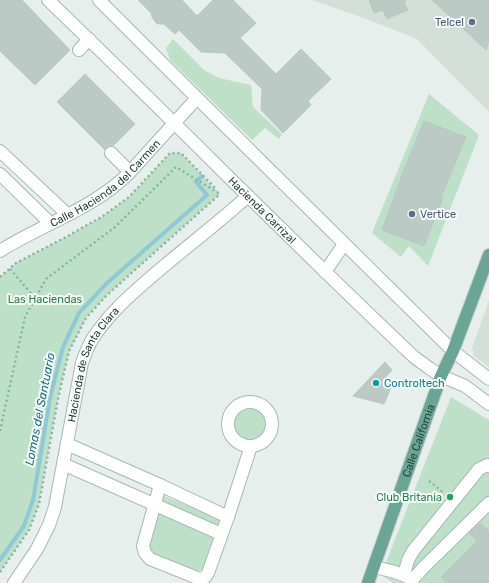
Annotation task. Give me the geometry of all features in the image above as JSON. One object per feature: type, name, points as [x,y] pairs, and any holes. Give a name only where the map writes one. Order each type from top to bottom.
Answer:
[{"type":"main road","name":"Calle California","points":[[368,583],[375,567],[441,376],[454,351],[489,255]]},
{"type":"street","name":"Hacienda Carrizal","points":[[48,0],[175,123],[325,272],[414,357],[441,376],[466,386],[489,404]]},
{"type":"street","points":[[99,0],[196,98],[454,351],[489,379]]},
{"type":"street","points":[[79,50],[89,39]]},
{"type":"street","name":"Calle Hacienda del Carmen","points":[[0,251],[12,243],[89,204],[110,189],[130,172],[196,98]]},
{"type":"street","points":[[0,151],[68,215]]},
{"type":"street","points":[[111,153],[130,172]]},
{"type":"street","points":[[0,174],[50,223]]},
{"type":"street","name":"Hacienda de Santa Clara","points":[[14,583],[37,548],[55,507],[82,363],[92,339],[106,320],[130,295],[248,196]]},
{"type":"street","points":[[325,272],[344,244]]},
{"type":"street","points":[[67,444],[228,517]]},
{"type":"street","points":[[160,485],[143,546],[144,553],[150,559],[202,579],[207,576],[251,446]]},
{"type":"street","points":[[63,464],[154,503],[221,534]]},
{"type":"street","points":[[412,579],[408,560],[413,551],[478,469],[487,465],[489,466]]},
{"type":"street","points":[[412,579],[489,503]]},
{"type":"street","points":[[375,567],[412,579]]},
{"type":"path","points":[[0,277],[16,263],[103,216],[129,196],[170,153],[181,153],[220,194],[176,166],[115,227],[46,279],[25,317],[0,431]]},
{"type":"path","points":[[10,268],[35,298]]},
{"type":"path","points":[[429,481],[443,491]]},
{"type":"shaded area","points":[[312,0],[489,0],[489,112],[417,39]]},
{"type":"shaded area","points":[[489,300],[489,367],[474,356],[472,348]]},
{"type":"green space","points":[[173,39],[204,70],[219,78],[251,85],[253,107],[282,134],[279,139],[265,128],[252,140],[170,60],[166,48]]},
{"type":"green space","points":[[429,94],[479,135],[428,266],[409,246],[401,257],[372,233]]},
{"type":"green space","name":"Las Haciendas","points":[[170,153],[181,153],[220,194],[107,295],[86,318],[69,352],[58,399],[39,504],[29,530],[0,572],[0,277],[16,263],[103,216],[129,197]]},
{"type":"green space","name":"Club Britania","points":[[451,397],[489,420],[489,583],[394,583],[381,575]]},
{"type":"green space","points":[[245,405],[259,406],[269,419],[264,437],[251,444],[242,442],[231,429],[233,414]]},
{"type":"green space","points":[[164,496],[223,520],[203,569],[198,571],[151,555],[148,549]]},
{"type":"building","points":[[0,0],[22,0],[70,50],[35,85],[0,51]]},
{"type":"building","points":[[138,0],[182,0],[197,16],[213,0],[233,0],[256,23],[240,38],[276,74],[301,49],[331,79],[308,101],[311,105],[283,133],[261,110],[262,89],[225,53],[201,52],[179,30],[175,34],[164,24],[156,23],[151,13]]},
{"type":"building","points":[[369,0],[406,0],[404,2],[408,10],[387,19],[383,10],[374,13]]},
{"type":"building","name":"Telcel","points":[[432,0],[489,0],[489,41],[486,50]]},
{"type":"building","points":[[85,74],[135,124],[113,146],[109,146],[105,150],[57,102]]},
{"type":"building","points":[[424,121],[466,137],[441,197],[443,198],[424,246],[382,230]]},
{"type":"building","name":"Controltech","points":[[385,362],[392,370],[382,381],[392,385],[384,404],[353,396]]},
{"type":"building","points":[[480,523],[489,531],[489,583],[446,583],[441,577],[477,541],[469,533]]},
{"type":"waterway","name":"Lomas del Santuario","points":[[0,560],[24,526],[33,500],[50,398],[63,347],[79,313],[107,283],[207,195],[196,182],[202,176]]},
{"type":"place","name":"Telcel","points":[[472,22]]},
{"type":"place","name":"Vertice","points":[[412,214]]},
{"type":"place","name":"Controltech","points":[[376,383]]},
{"type":"place","name":"Club Britania","points":[[450,497]]}]
